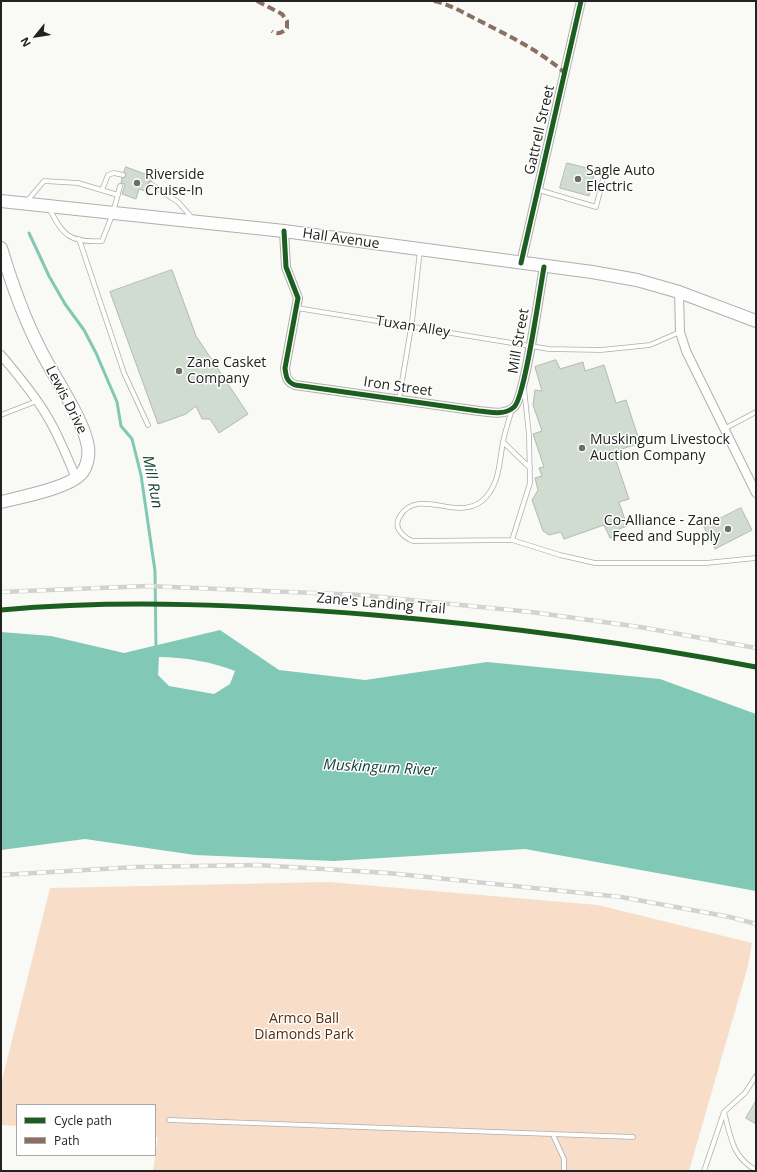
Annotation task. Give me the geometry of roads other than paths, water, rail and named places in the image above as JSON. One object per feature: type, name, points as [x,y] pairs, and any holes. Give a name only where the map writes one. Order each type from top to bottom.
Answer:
[{"type":"main road","name":"Hall Avenue","points":[[1,201],[24,205],[284,231],[637,280],[679,292],[756,321]]},
{"type":"main road","name":"Lewis Drive","points":[[1,248],[8,274],[38,346],[82,427],[88,443],[88,458],[86,466],[76,478]]},
{"type":"main road","points":[[1,502],[44,490],[76,478]]},
{"type":"street","name":"Gattrell Street","points":[[521,263],[539,190],[581,1]]},
{"type":"street","points":[[284,231],[286,268],[296,290],[298,298],[297,308]]},
{"type":"street","name":"Mill Street","points":[[509,410],[518,403],[524,384],[544,267]]},
{"type":"street","points":[[679,292],[680,332],[693,366],[756,493]]},
{"type":"street","name":"Iron Street","points":[[297,308],[285,368],[288,380],[295,385],[479,411],[498,413],[509,410]]},
{"type":"street","points":[[1,354],[38,401],[59,437],[76,478]]},
{"type":"lane","points":[[102,190],[108,175],[114,173],[123,175]]},
{"type":"lane","points":[[539,190],[596,207],[603,179]]},
{"type":"lane","points":[[24,205],[44,181],[78,183],[118,195]]},
{"type":"lane","points":[[151,184],[178,202],[196,222]]},
{"type":"lane","points":[[49,207],[63,232],[71,238],[91,242],[102,241],[113,213],[120,186]]},
{"type":"lane","points":[[79,239],[124,373],[148,425]]},
{"type":"lane","points":[[399,399],[420,250]]},
{"type":"lane","name":"Tuxan Alley","points":[[297,308],[568,351],[601,350],[650,345],[680,332]]},
{"type":"lane","points":[[512,540],[528,495],[530,483],[529,435],[524,384]]},
{"type":"lane","points":[[1,415],[38,401]]},
{"type":"lane","points":[[509,410],[493,488],[481,502],[474,505],[458,508],[424,503],[414,505],[400,514],[397,521],[397,527],[406,538],[413,541],[512,540],[560,555],[595,562],[706,563],[756,558]]},
{"type":"lane","points":[[724,429],[756,412]]},
{"type":"lane","points":[[503,442],[530,468]]},
{"type":"lane","points":[[704,1171],[724,1112],[745,1093],[756,1076]]},
{"type":"lane","points":[[724,1112],[734,1151],[746,1165],[756,1170]]},
{"type":"lane","points":[[169,1120],[634,1137]]},
{"type":"lane","points":[[553,1134],[564,1159],[564,1171]]},
{"type":"water","name":"Muskingum River","points":[[220,630],[279,670],[365,680],[487,662],[660,679],[756,714],[756,891],[525,849],[334,861],[195,855],[85,839],[1,850],[1,632],[51,636],[124,653]],"holes":[[[159,657],[188,659],[235,671],[230,684],[214,694],[169,686],[158,675]]]},
{"type":"waterway","name":"Mill Run","points":[[29,233],[49,276],[65,304],[84,330],[96,353],[117,402],[121,426],[132,439],[141,475],[155,571],[156,649]]},
{"type":"railway","points":[[1,592],[148,586],[361,595],[531,612],[640,627],[756,648]]},
{"type":"railway","points":[[1,875],[136,867],[258,865],[388,873],[621,897],[730,917],[756,924]]},
{"type":"place","name":"Sagle Auto Electric","points":[[578,179]]},
{"type":"place","name":"Riverside Cruise-In","points":[[137,183]]},
{"type":"place","name":"Zane Casket Company","points":[[179,371]]},
{"type":"place","name":"Muskingum Livestock Auction Company","points":[[582,448]]},
{"type":"place","name":"Co-Alliance - Zane Feed and Supply","points":[[728,529]]},
{"type":"park label","name":"Armco Ball Diamonds Park","points":[[304,1028]]}]
